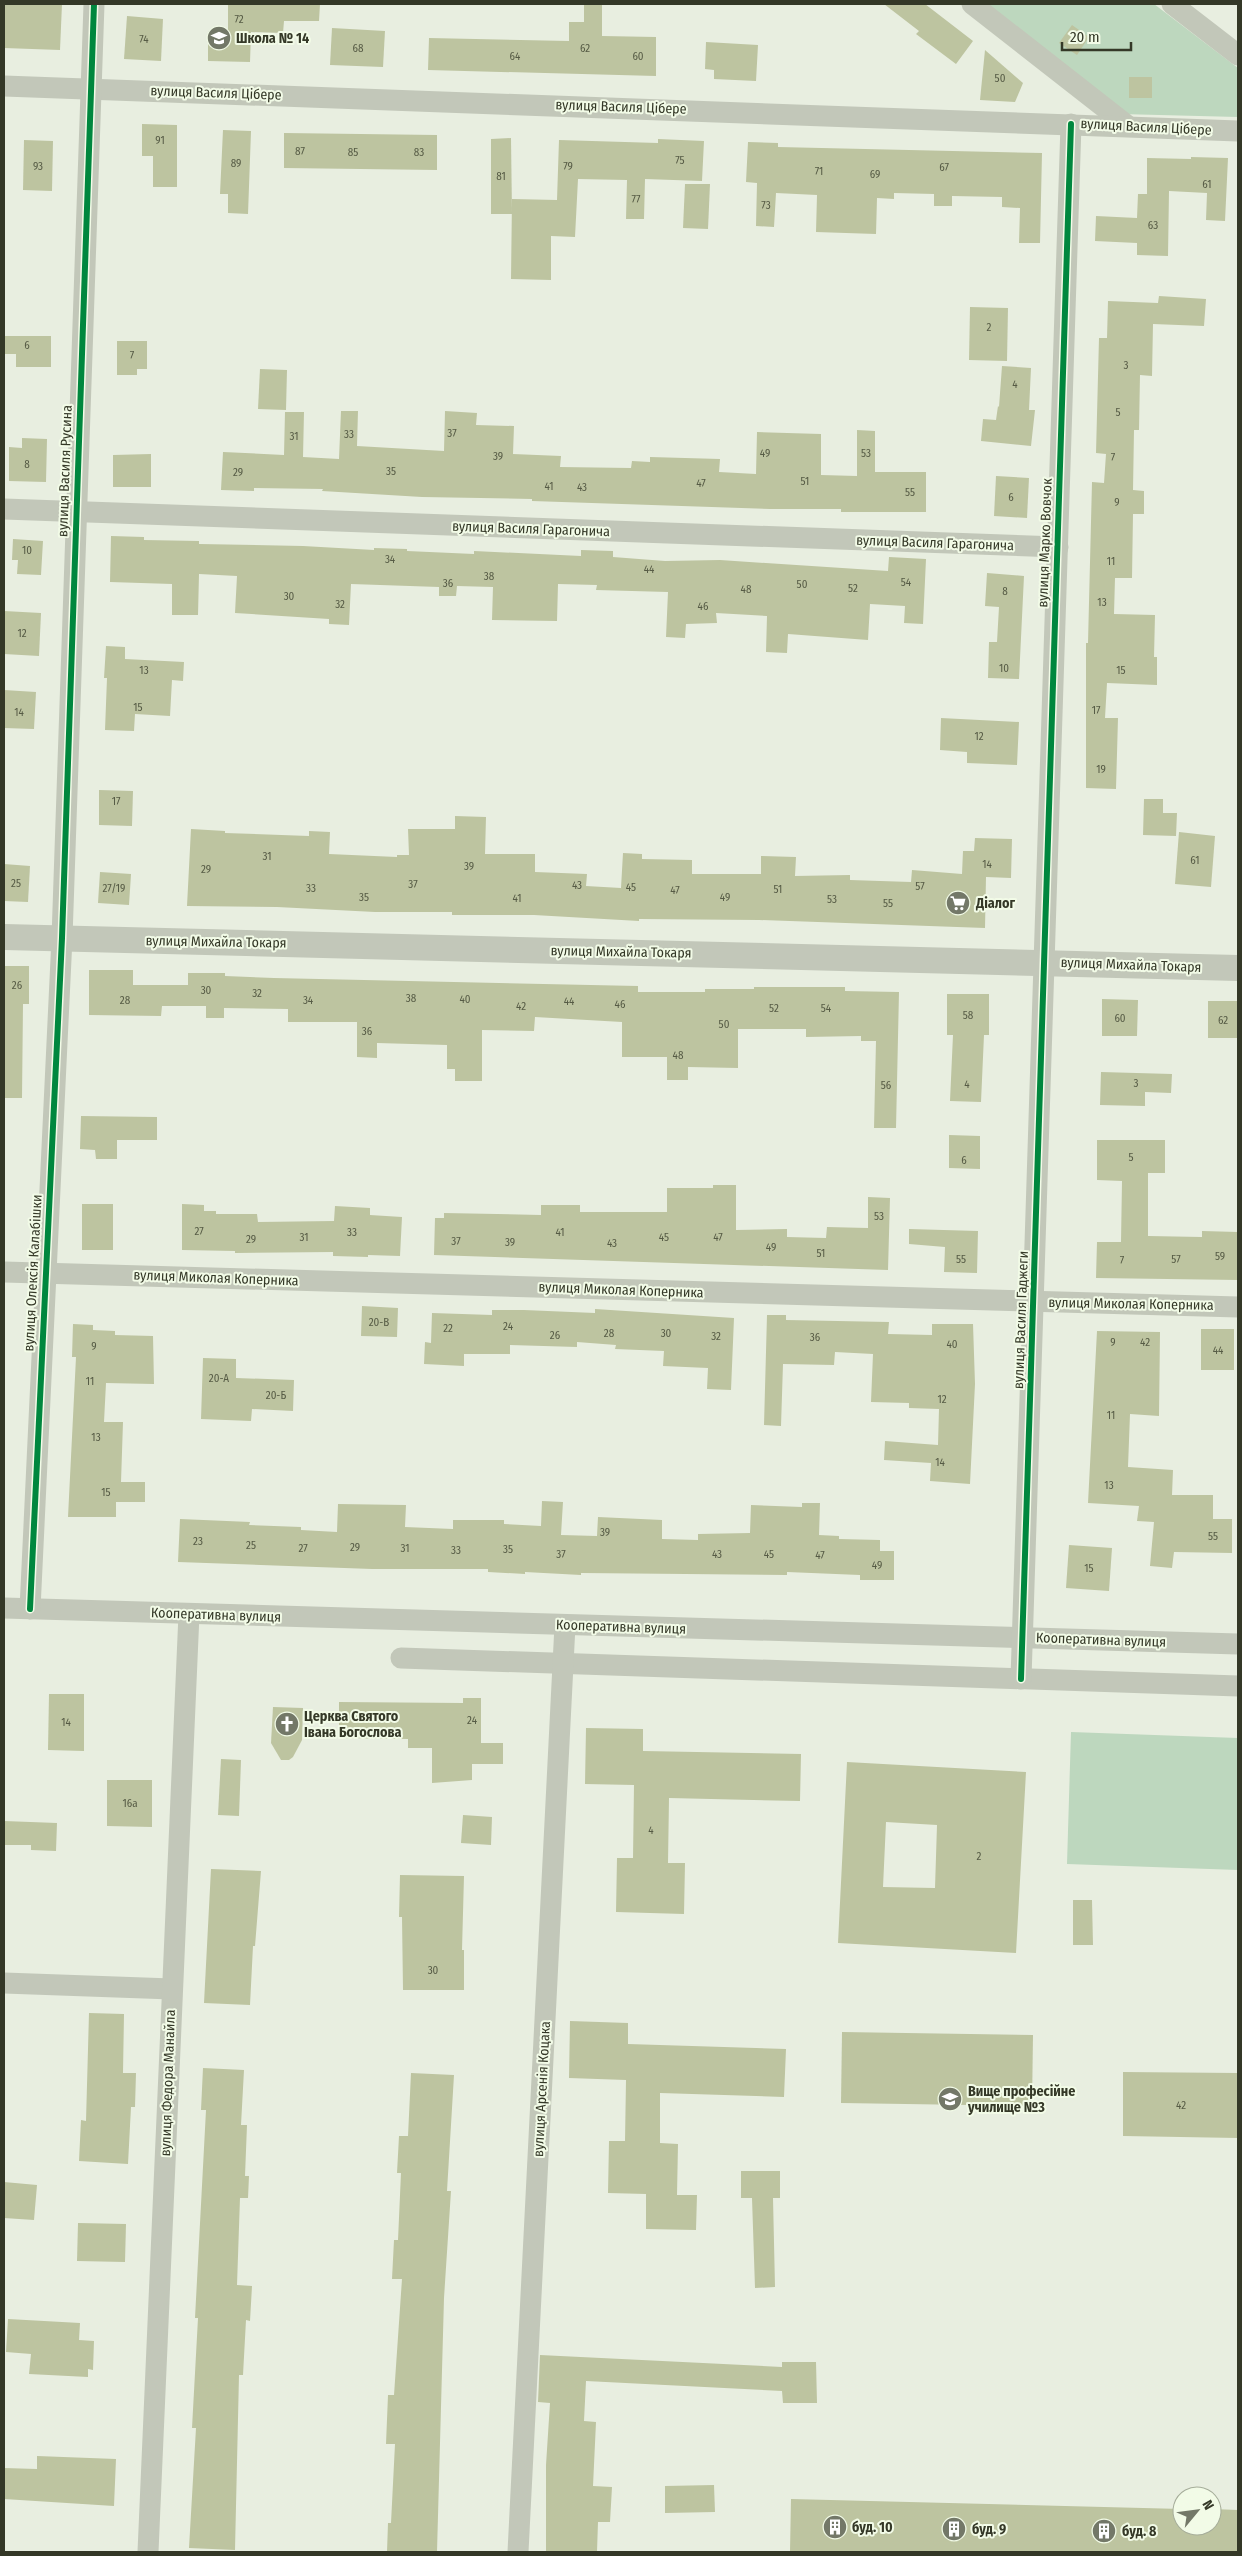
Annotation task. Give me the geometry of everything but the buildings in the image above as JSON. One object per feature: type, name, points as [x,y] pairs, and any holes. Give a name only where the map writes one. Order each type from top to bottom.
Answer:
[{"type":"street","name":"вулиця Василя Русина","points":[[62,938],[75,512],[93,88],[94,4]]},
{"type":"street","points":[[972,4],[1128,126]]},
{"type":"street","points":[[1172,4],[1238,54]]},
{"type":"street","name":"вулиця Василя Цібере","points":[[4,86],[1238,131]]},
{"type":"street","name":"вулиця Марко Вовчок","points":[[1042,962],[1058,547],[1071,124]]},
{"type":"street","name":"вулиця Василя Гарагонича","points":[[4,509],[1058,547]]},
{"type":"street","name":"вулиця Михайла Токаря","points":[[4,937],[1238,968]]},
{"type":"street","name":"вулиця Олексія Калабішки","points":[[30,1609],[62,938]]},
{"type":"street","name":"вулиця Василя Гаджеги","points":[[1021,1679],[1034,1302],[1042,962]]},
{"type":"street","name":"вулиця Миколая Коперника","points":[[4,1272],[1238,1307]]},
{"type":"street","name":"Кооперативна вулиця","points":[[4,1608],[565,1626],[1238,1644]]},
{"type":"street","name":"вулиця Федора Манайла","points":[[148,2552],[189,1614]]},
{"type":"street","name":"вулиця Арсенія Коцака","points":[[518,2552],[565,1626]]},
{"type":"street","points":[[401,1658],[1238,1686]]},
{"type":"street","points":[[4,1983],[172,1989]]},
{"type":"green space","points":[[982,4],[1154,4],[1238,68],[1238,117],[1120,114]]},
{"type":"green space","points":[[1071,1732],[1238,1738],[1238,1870],[1067,1864]]},
{"type":"cycle path","points":[[30,1609],[62,938],[94,4]]},
{"type":"cycle path","points":[[1021,1679],[1071,124]]},
{"type":"place","name":"Школа № 14","points":[[219,38]]},
{"type":"place","name":"Діалог","points":[[958,903]]},
{"type":"place","name":"Церква Святого Івана Богослова","points":[[287,1724]]},
{"type":"place","name":"Вище професійне училище №3","points":[[950,2099]]},
{"type":"place","name":"буд. 10","points":[[835,2527]]},
{"type":"place","name":"буд. 9","points":[[954,2529]]},
{"type":"place","name":"буд. 8","points":[[1104,2531]]}]
